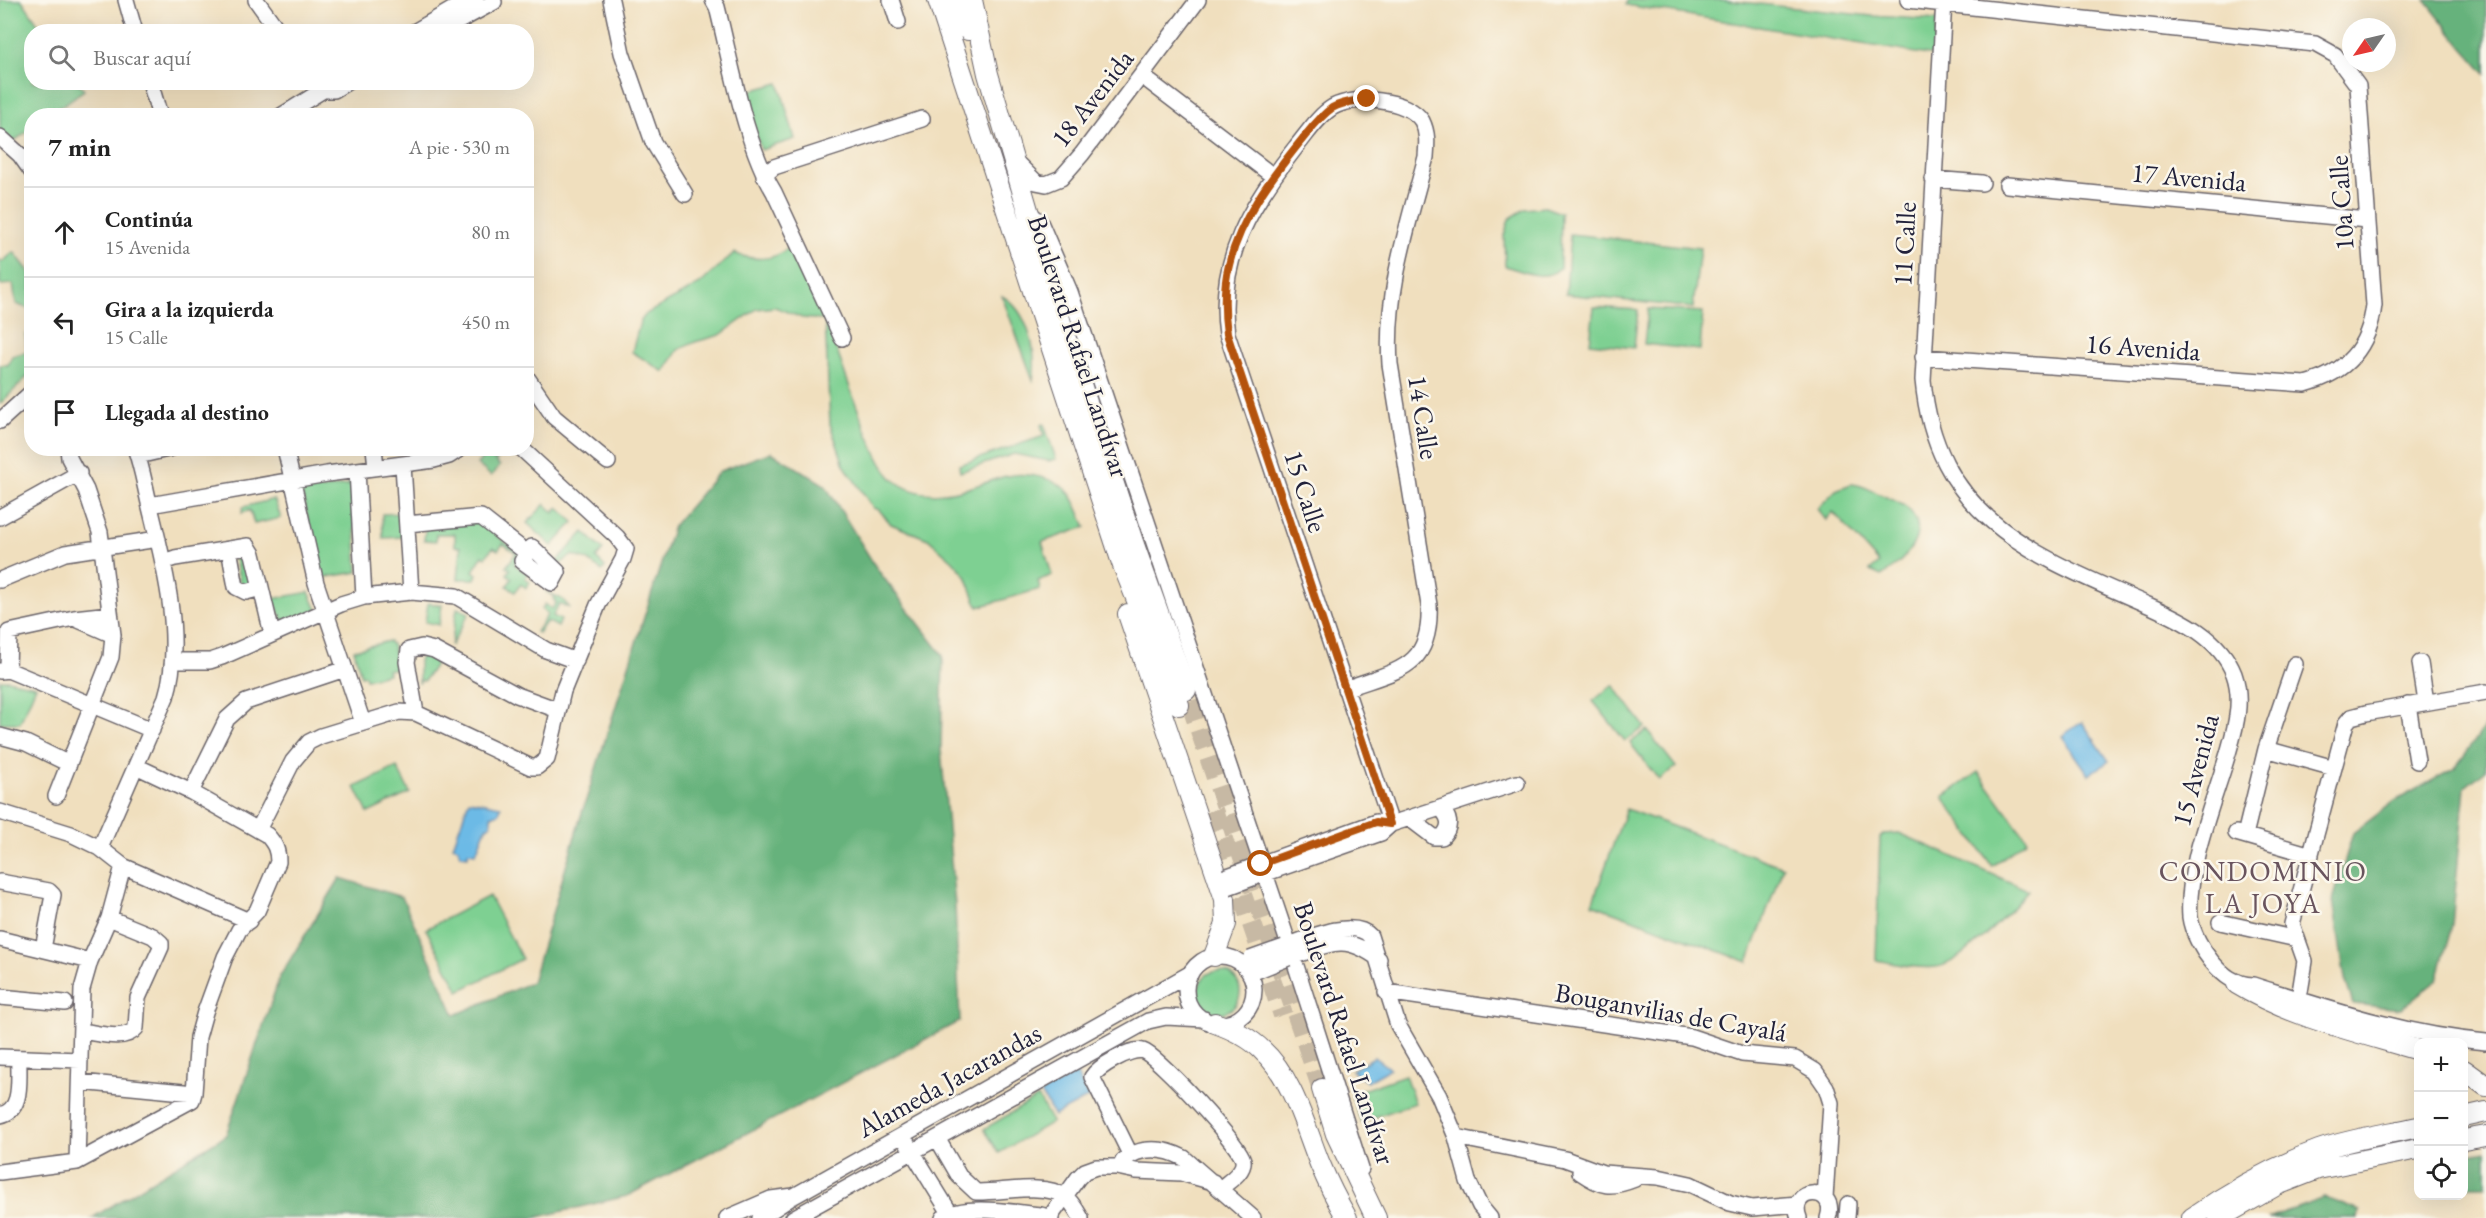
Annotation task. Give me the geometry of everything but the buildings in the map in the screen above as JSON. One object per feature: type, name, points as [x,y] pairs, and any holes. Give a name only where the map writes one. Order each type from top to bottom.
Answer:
[{"type":"main road","name":"Boulevard Rafael Landívar","points":[[938,0],[1117,550],[1184,703],[1064,333],[988,74]]},
{"type":"main road","points":[[957,0],[988,74]]},
{"type":"main road","points":[[972,0],[988,74]]},
{"type":"main road","points":[[1117,550],[1115,575],[1223,883],[1227,915],[1224,932],[1214,956]]},
{"type":"main road","points":[[2240,986],[2254,994],[2328,1023],[2414,1049]]},
{"type":"main road","points":[[1209,1021],[1245,1037],[1263,1050],[1279,1072],[1301,1115],[1332,1191],[1347,1218]]},
{"type":"main road","points":[[2468,1073],[2486,1086]]},
{"type":"main road","name":"Boulevard Rafael Landívar","points":[[1360,1218],[1324,1139],[1315,1090],[1376,1218]]},
{"type":"main road","points":[[2468,1116],[2486,1112]]},
{"type":"main road","points":[[2192,1218],[2223,1196],[2266,1172],[2321,1149],[2414,1128]]},
{"type":"main road","points":[[2468,1139],[2486,1136]]},
{"type":"main road","points":[[2219,1218],[2277,1185],[2318,1168],[2414,1150]]},
{"type":"street","points":[[126,0],[133,24]]},
{"type":"street","points":[[256,0],[273,24]]},
{"type":"street","points":[[428,24],[455,8],[476,0]]},
{"type":"street","points":[[611,0],[622,53],[653,141],[685,194]]},
{"type":"street","points":[[713,0],[717,7],[747,123],[764,176],[774,192],[842,338]]},
{"type":"street","points":[[891,0],[898,22]]},
{"type":"street","name":"18 Avenida","points":[[1012,158],[1033,181],[1046,183],[1061,178],[1082,154],[1198,0]]},
{"type":"street","points":[[1908,0],[1944,2]]},
{"type":"street","points":[[454,24],[496,1]]},
{"type":"street","name":"10a Calle","points":[[1944,2],[2315,44],[2335,55],[2358,86],[2374,305],[2368,335],[2352,359]]},
{"type":"street","name":"11 Calle","points":[[1944,2],[1923,357],[1925,407],[1932,434],[1957,484]]},
{"type":"street","points":[[1142,76],[1273,176]]},
{"type":"street","points":[[152,90],[158,108]]},
{"type":"street","points":[[291,108],[316,90]]},
{"type":"street","name":"15 Calle","points":[[1390,824],[1227,334],[1224,312],[1229,266],[1237,238],[1273,176],[1321,117],[1333,107],[1367,99],[1392,103],[1411,111]]},
{"type":"street","name":"14 Calle","points":[[1345,689],[1407,666],[1418,656],[1427,642],[1430,624],[1389,341],[1394,280],[1426,157],[1426,130],[1417,115],[1411,111]]},
{"type":"street","points":[[764,176],[774,167],[922,119]]},
{"type":"street","points":[[0,137],[24,161]]},
{"type":"street","points":[[1933,179],[1982,183]]},
{"type":"street","name":"17 Avenida","points":[[2007,185],[2367,220]]},
{"type":"street","name":"Boulevard Rafael Landívar","points":[[1029,212],[1040,222],[1070,292],[1376,1218]]},
{"type":"street","name":"16 Avenida","points":[[1923,357],[2293,384],[2305,384],[2332,374],[2352,359]]},
{"type":"street","points":[[534,388],[554,417],[608,462]]},
{"type":"street","points":[[0,422],[24,400]]},
{"type":"street","points":[[57,796],[111,657],[113,635],[100,532],[79,473],[69,456]]},
{"type":"street","points":[[100,848],[166,697],[174,661],[163,562],[137,456]]},
{"type":"street","points":[[287,456],[316,583],[363,723]]},
{"type":"street","points":[[375,456],[376,467]]},
{"type":"street","points":[[150,505],[449,456]]},
{"type":"street","points":[[258,830],[300,751],[309,742],[321,736],[399,712],[416,713],[531,767],[537,767],[547,759],[558,710],[597,605],[623,560],[626,549],[617,537],[530,456]]},
{"type":"street","points":[[403,465],[411,592]]},
{"type":"street","points":[[357,470],[364,597]]},
{"type":"street","points":[[0,516],[79,473]]},
{"type":"street","name":"15 Avenida","points":[[1957,484],[1977,510],[2007,535],[2088,579],[2189,623],[2229,662],[2238,686],[2238,710],[2232,740],[2200,847],[2190,904],[2191,920],[2198,942],[2219,970],[2240,986]]},
{"type":"street","points":[[406,524],[481,517],[527,553]]},
{"type":"street","points":[[0,580],[65,553],[158,539]]},
{"type":"street","points":[[163,562],[245,546],[250,548],[272,634]]},
{"type":"street","points":[[229,549],[236,587],[246,592],[261,588]]},
{"type":"street","points":[[174,661],[210,661],[326,610],[364,597],[411,592],[456,596],[546,650],[576,661]]},
{"type":"street","points":[[110,614],[74,618],[9,632],[4,670],[152,730]]},
{"type":"street","points":[[74,618],[113,635]]},
{"type":"street","points":[[416,713],[407,662],[409,650],[422,647],[434,650],[518,695],[558,710]]},
{"type":"street","points":[[2420,663],[2427,702]]},
{"type":"street","points":[[2295,664],[2266,749],[2241,834],[2311,855]]},
{"type":"street","points":[[191,792],[227,719],[236,709],[246,702],[345,669]]},
{"type":"street","points":[[2296,1000],[2300,992],[2305,961],[2292,924],[2346,723],[2350,717],[2486,692]]},
{"type":"street","points":[[2408,705],[2416,761]]},
{"type":"street","points":[[0,736],[26,743],[69,764]]},
{"type":"street","points":[[2266,749],[2334,768]]},
{"type":"street","points":[[0,1172],[77,1162],[185,1106],[192,1100],[198,1037],[205,1012],[225,957],[239,930],[257,911],[278,862],[275,843],[258,830],[191,792],[136,766]]},
{"type":"street","points":[[1223,883],[1376,822],[1390,824],[1517,783]]},
{"type":"street","points":[[1409,818],[1434,837],[1442,837],[1448,828],[1449,820],[1448,815],[1440,808]]},
{"type":"street","points":[[0,812],[71,834],[100,848],[123,866],[249,921]]},
{"type":"street","points":[[77,1162],[82,988],[90,961],[109,918],[123,866]]},
{"type":"street","points":[[0,882],[49,891],[53,895],[44,950]]},
{"type":"street","points":[[82,1031],[123,1036],[133,1032],[136,1028],[138,998],[161,947],[161,943],[153,936],[109,918]]},
{"type":"street","points":[[2220,922],[2297,939]]},
{"type":"street","points":[[0,939],[90,961]]},
{"type":"street","points":[[1250,967],[1289,952],[1343,943],[1363,947],[1379,959],[1386,992],[1398,1025],[1439,1096],[1456,1137],[1468,1181],[1480,1206],[1490,1218]]},
{"type":"street","points":[[1214,956],[1234,958],[1250,967],[1254,989],[1249,1008],[1234,1021],[1209,1021],[1195,1012],[1187,993],[1191,973],[1197,965],[1214,956]]},
{"type":"street","name":"Alameda Jacarandas","points":[[728,1218],[771,1199],[794,1196],[1191,973]]},
{"type":"street","points":[[2240,986],[2253,985],[2368,1022],[2462,1040],[2486,1042]]},
{"type":"street","name":"Bouganvilias de Cayalá","points":[[1386,992],[1692,1037],[1742,1054],[1795,1059],[1815,1071],[1826,1087],[1831,1103],[1825,1198],[1830,1207],[1828,1218]]},
{"type":"street","points":[[0,997],[64,1003]]},
{"type":"street","name":"Alameda Jacarandas","points":[[793,1218],[1148,1021],[1166,1017],[1209,1021]]},
{"type":"street","points":[[1130,1154],[1092,1077],[1095,1071],[1131,1051],[1140,1050],[1152,1056],[1190,1094],[1232,1139],[1239,1151],[1243,1161],[1242,1168],[1217,1185]]},
{"type":"street","points":[[0,1057],[80,1060]]},
{"type":"street","points":[[0,1115],[12,1109],[17,1102],[19,1059]]},
{"type":"street","points":[[80,1082],[194,1094]]},
{"type":"street","points":[[902,1136],[947,1215],[972,1210],[1051,1217],[1064,1196],[1085,1172],[1096,1167],[1181,1173],[1217,1185]]},
{"type":"street","points":[[1456,1137],[1565,1159],[1603,1173],[1658,1177],[1690,1184],[1730,1203],[1752,1208],[1798,1211],[1805,1196],[1821,1195],[1825,1198]]},
{"type":"street","points":[[937,1138],[959,1176],[976,1192],[1025,1189],[1051,1191],[1064,1196],[1081,1218]]},
{"type":"street","points":[[1116,1167],[1130,1154],[1144,1150],[1170,1151],[1184,1158],[1253,1218]]},
{"type":"street","points":[[760,1218],[794,1196]]},
{"type":"green space","points":[[0,0],[22,0],[38,24],[24,24],[24,90],[84,90],[59,108],[24,108],[24,134],[10,144],[0,131]]},
{"type":"green space","points":[[1627,0],[1722,0],[1872,16],[1937,20],[1934,56],[1626,5]]},
{"type":"green space","points":[[2425,0],[2486,0],[2486,74],[2463,48]]},
{"type":"green space","points":[[779,83],[795,139],[761,150],[743,93]]},
{"type":"green space","points":[[1545,207],[1561,213],[1560,268],[1548,275],[1541,275],[1505,266],[1504,235],[1509,219],[1525,209]]},
{"type":"green space","points":[[1570,234],[1700,248],[1693,308],[1566,294]]},
{"type":"green space","points":[[788,248],[826,321],[876,452],[894,480],[915,491],[937,494],[959,491],[1004,477],[1032,475],[1057,483],[1070,494],[1086,527],[1042,542],[1052,575],[1038,581],[1040,589],[978,607],[966,576],[953,561],[928,539],[891,524],[879,510],[873,508],[844,465],[830,424],[825,320],[802,318],[775,307],[757,309],[720,335],[695,342],[678,350],[664,372],[632,352],[640,322],[646,314],[700,284],[734,253],[762,258],[776,255]]},
{"type":"green space","points":[[14,252],[24,265],[24,307],[16,304],[13,284],[0,285],[0,260],[2,262]]},
{"type":"green space","points":[[1002,296],[1019,311],[1025,322],[1034,357],[1033,380]]},
{"type":"green space","points":[[1594,307],[1638,310],[1634,348],[1590,343]]},
{"type":"green space","points":[[1648,309],[1703,312],[1700,350],[1644,344]]},
{"type":"green space","points":[[24,353],[24,380],[0,404],[0,365],[8,365],[12,356]]},
{"type":"green space","points":[[1044,424],[1056,459],[1049,461],[1014,454],[960,472],[959,465],[1044,436],[1041,425]]},
{"type":"green space","points":[[771,452],[825,485],[877,569],[943,655],[941,749],[955,905],[960,1021],[627,1196],[534,1218],[92,1218],[226,1135],[280,976],[340,878],[402,897],[455,1015],[532,982],[580,819],[673,526],[720,471]]},
{"type":"green space","points":[[484,456],[494,460],[501,456],[495,461],[500,466],[491,476],[477,464]]},
{"type":"green space","points":[[349,480],[352,480],[358,572],[321,578],[301,489],[307,488],[308,491],[349,485]]},
{"type":"green space","points":[[1851,484],[1863,486],[1898,502],[1914,517],[1917,527],[1912,546],[1898,564],[1881,576],[1870,571],[1879,563],[1833,512],[1826,520],[1817,509],[1836,490]]},
{"type":"green space","points":[[274,499],[281,518],[254,524],[250,510],[242,513],[243,507]]},
{"type":"green space","points":[[545,504],[554,513],[558,508],[574,522],[552,546],[527,523]]},
{"type":"green space","points":[[404,513],[405,537],[383,538],[382,514]]},
{"type":"green space","points":[[477,520],[517,551],[520,557],[514,564],[528,574],[525,578],[530,582],[526,588],[521,584],[515,592],[507,586],[512,578],[507,574],[510,569],[506,567],[516,553],[503,544],[498,550],[493,547],[486,557],[483,555],[473,571],[477,574],[475,579],[458,579],[461,547],[455,546],[455,534],[436,534],[436,541],[424,540],[426,524]]},
{"type":"green space","points":[[584,532],[603,550],[596,558],[605,567],[602,571],[587,560],[573,555],[560,564],[556,562]]},
{"type":"green space","points":[[247,554],[255,586],[241,587],[234,555]]},
{"type":"green space","points":[[545,591],[562,599],[570,608],[559,604],[553,616],[561,620],[558,627],[547,621],[538,633],[536,632],[548,614],[542,609],[545,604],[552,609],[556,602],[554,597]]},
{"type":"green space","points":[[309,592],[317,610],[285,625],[272,599]]},
{"type":"green space","points":[[428,603],[442,605],[439,625],[425,622]]},
{"type":"green space","points":[[457,608],[469,613],[451,646]]},
{"type":"green space","points":[[389,641],[392,644],[398,668],[387,670],[388,674],[366,679],[365,675],[361,676],[354,650]]},
{"type":"green space","points":[[424,653],[438,660],[424,681],[421,680],[419,684],[419,660]]},
{"type":"green space","points":[[0,680],[36,686],[20,723],[0,723]]},
{"type":"green space","points":[[1613,685],[1645,727],[1625,741],[1593,701]]},
{"type":"green space","points":[[2486,725],[2486,770],[2465,787],[2452,925],[2437,980],[2401,1009],[2353,1004],[2345,979],[2333,900],[2353,833],[2395,801],[2455,768]]},
{"type":"green space","points":[[1647,730],[1676,767],[1659,780],[1630,743]]},
{"type":"green space","points":[[397,767],[410,793],[368,813],[355,787]]},
{"type":"green space","points":[[1978,772],[2027,840],[1992,866],[1943,797]]},
{"type":"green space","points":[[1626,809],[1783,867],[1748,962],[1592,904]]},
{"type":"green space","points":[[1899,833],[2028,890],[1988,933],[1951,962],[1926,968],[1876,960],[1880,837],[1884,834]]},
{"type":"green space","points":[[489,896],[522,959],[459,991],[426,929]]},
{"type":"green space","points":[[1219,971],[1227,972],[1234,977],[1239,984],[1239,1000],[1234,1007],[1227,1012],[1219,1013],[1211,1012],[1204,1007],[1199,1000],[1198,992],[1199,984],[1204,977],[1211,972]]},
{"type":"green space","points":[[1405,1075],[1415,1103],[1361,1122],[1351,1094]]},
{"type":"green space","points":[[1038,1097],[1052,1122],[999,1153],[984,1129]]},
{"type":"green space","points":[[2486,1151],[2486,1186],[2468,1186],[2468,1154]]},
{"type":"green space","points":[[2325,1198],[2360,1211],[2358,1218],[2268,1218]]},
{"type":"water","points":[[2082,722],[2109,761],[2089,775],[2062,736]]},
{"type":"water","points":[[469,800],[501,806],[499,813],[491,816],[491,824],[486,828],[476,853],[468,852],[468,856],[460,855],[458,848],[453,846]]},
{"type":"water","points":[[1374,1057],[1390,1069],[1367,1082],[1352,1070]]},
{"type":"water","points":[[1076,1073],[1089,1097],[1054,1116],[1041,1093]]},
{"type":"tunnel","points":[[1190,701],[1322,1089]]},
{"type":"tunnel","points":[[1213,810],[1283,1015]]},
{"type":"district","name":"CONDOMINIO LA JOYA","points":[[2263,887]]},
{"type":"route","points":[[1261,864],[1376,822],[1390,824],[1227,334],[1224,312],[1229,266],[1237,238],[1273,176],[1321,117],[1333,107],[1367,99]]}]
